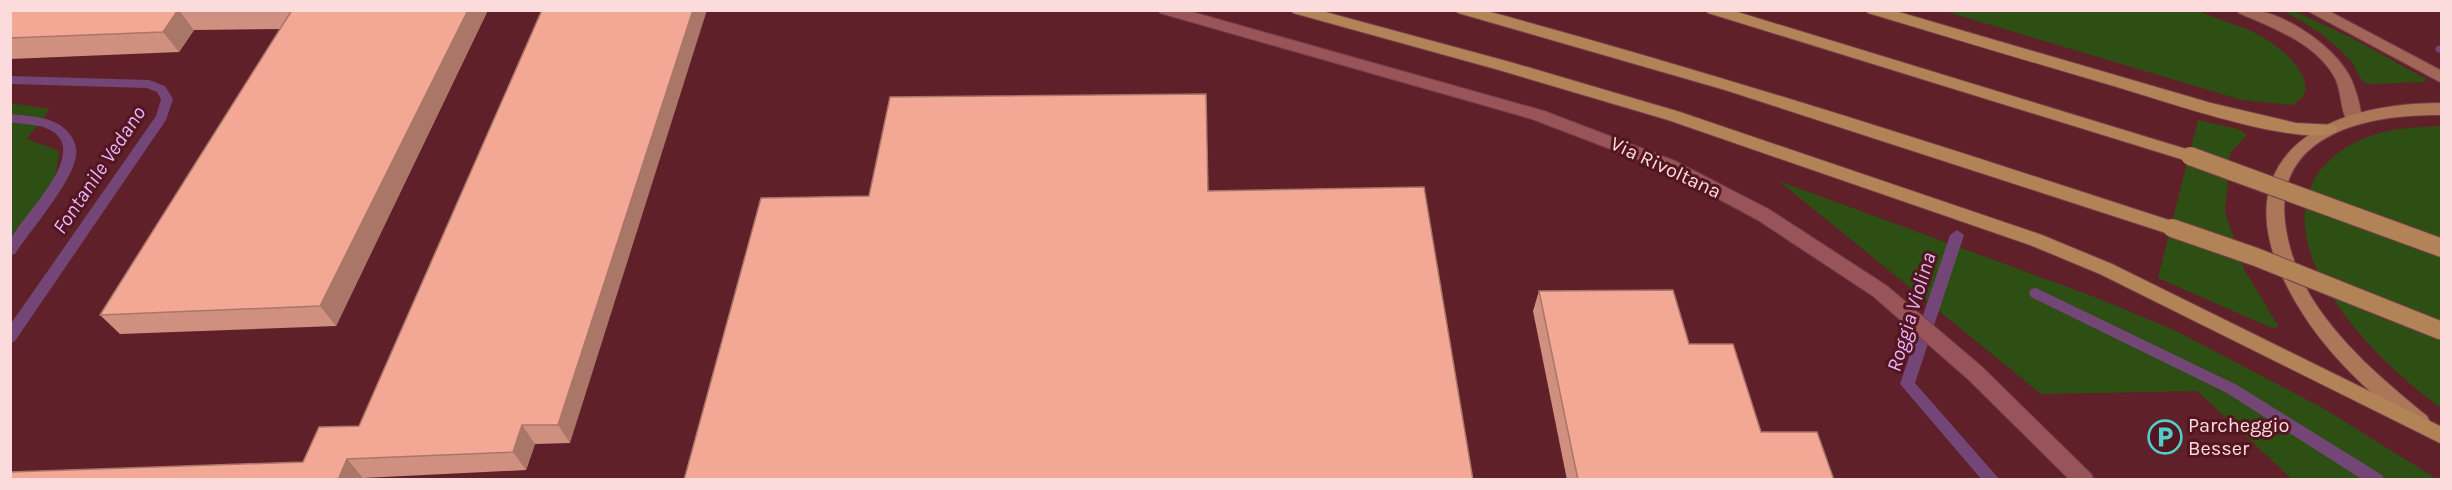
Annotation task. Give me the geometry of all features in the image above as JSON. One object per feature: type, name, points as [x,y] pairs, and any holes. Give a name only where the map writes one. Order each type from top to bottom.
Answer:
[{"type":"highway","points":[[1299,10],[1674,116],[2036,240],[2117,275],[2441,437]]},
{"type":"highway","points":[[1463,10],[1562,36],[1763,95],[2172,228],[2256,257],[2442,331]]},
{"type":"highway","points":[[1713,10],[2190,156],[2442,248]]},
{"type":"highway","points":[[1873,10],[2210,109],[2295,129],[2329,129]]},
{"type":"main road","points":[[2244,10],[2294,32],[2325,54],[2342,76],[2349,90],[2354,119]]},
{"type":"main road","points":[[2313,10],[2370,38],[2442,78]]},
{"type":"main road","points":[[2441,437],[2399,405],[2348,356],[2315,316],[2285,263],[2275,222],[2274,204],[2279,182],[2289,162],[2300,149],[2329,129],[2354,119],[2390,111],[2442,109]]},
{"type":"street","name":"Via Rivoltana","points":[[1165,10],[1538,114],[1650,157],[1764,215],[1840,262],[1900,306],[2018,413],[2084,480]]},
{"type":"green space","points":[[1944,11],[2198,11],[2249,30],[2266,39],[2286,54],[2297,66],[2306,89],[2302,98],[2292,105],[2242,100]]},
{"type":"green space","points":[[2283,11],[2294,11],[2352,38],[2426,79],[2425,82],[2365,83],[2351,62],[2334,44],[2310,26]]},
{"type":"green space","points":[[11,103],[50,109],[27,139],[59,151],[55,180],[11,241]]},
{"type":"green space","points":[[2198,120],[2238,129],[2247,135],[2230,153],[2225,213],[2245,271],[2279,327],[2272,328],[2158,278]]},
{"type":"green space","points":[[2441,126],[2441,408],[2378,354],[2351,324],[2316,268],[2308,245],[2305,224],[2306,203],[2312,183],[2324,166],[2342,150],[2383,132]]},
{"type":"green space","points":[[1779,181],[2100,299],[2176,331],[2321,407],[2437,479],[2292,479],[2197,391],[2041,394]]},
{"type":"building","points":[[10,10],[178,10],[163,32],[10,38]]},
{"type":"building","points":[[292,10],[468,10],[320,306],[100,315]]},
{"type":"building","points":[[542,10],[693,10],[558,425],[522,425],[513,452],[347,459],[338,480],[10,480],[10,472],[303,462],[319,427],[359,426]]},
{"type":"building","points":[[1206,94],[1208,191],[1424,187],[1473,480],[684,480],[761,198],[869,196],[890,97]]},
{"type":"building","points":[[1673,290],[1689,344],[1733,344],[1761,432],[1817,432],[1834,480],[1578,480],[1539,291]]},
{"type":"waterway","name":"Fontanile Vedano","points":[[10,80],[149,84],[161,89],[167,99],[162,117],[10,337]]},
{"type":"waterway","points":[[10,118],[40,122],[56,128],[65,136],[70,155],[62,176],[10,250]]},
{"type":"waterway","name":"Roggia Violina","points":[[1957,235],[1907,384],[1992,480]]},
{"type":"waterway","points":[[2036,293],[2232,389],[2377,480]]},
{"type":"place","name":"Parcheggio Besser","points":[[2165,437]]}]
